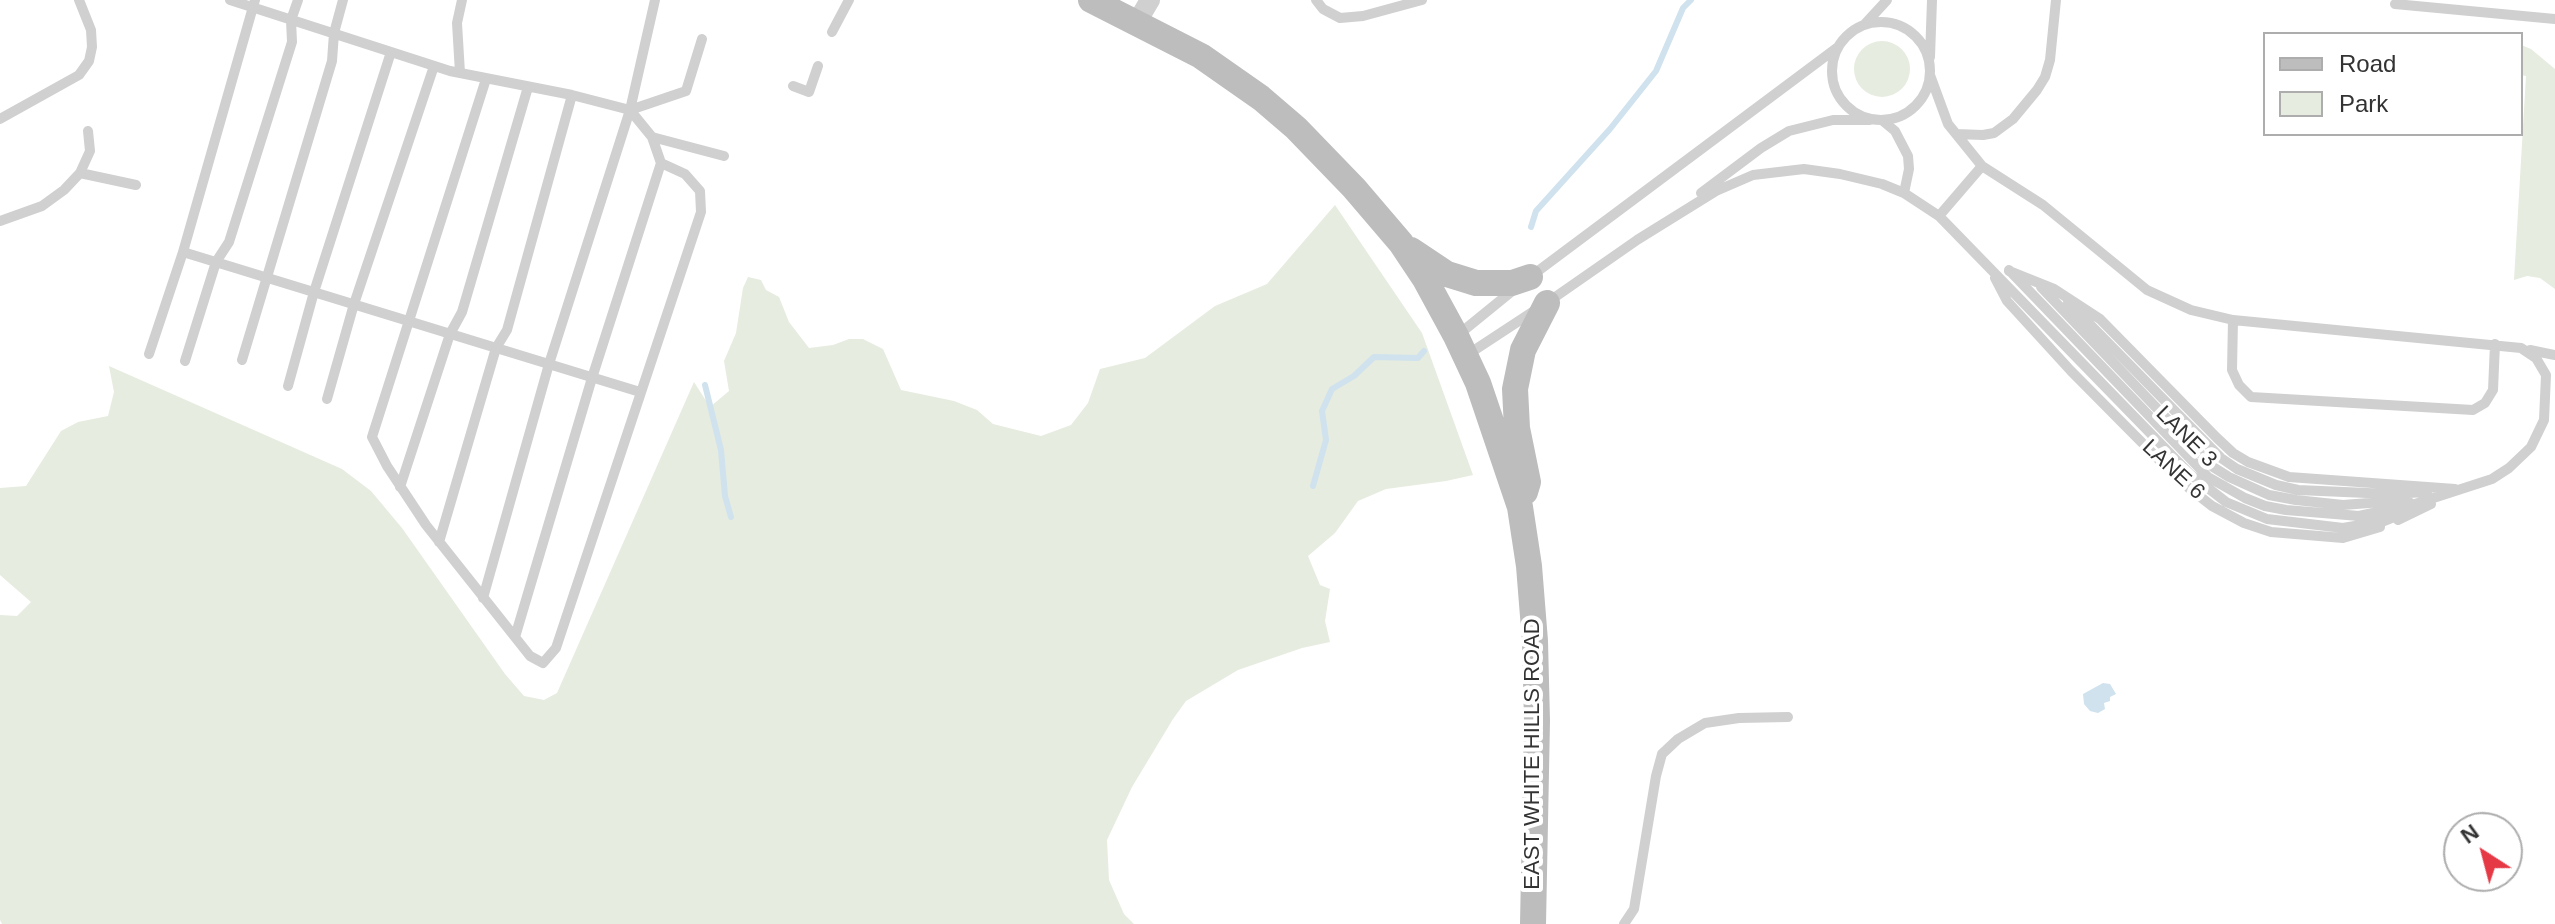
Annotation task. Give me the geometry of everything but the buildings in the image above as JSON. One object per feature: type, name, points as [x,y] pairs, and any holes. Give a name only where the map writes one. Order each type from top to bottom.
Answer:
[{"type":"main road","name":"EAST WHITE HILLS ROAD","points":[[1091,0],[1144,11],[1261,98],[1322,155],[1401,243],[1425,279],[1461,346],[1482,394],[1520,507],[1529,566],[1537,721],[1533,924]]},
{"type":"main road","points":[[1401,243],[1461,280],[1493,285],[1530,277]]},
{"type":"main road","points":[[1520,507],[1528,482],[1517,428],[1515,389],[1523,350],[1547,303]]},
{"type":"lane","points":[[0,119],[79,75],[89,61],[91,30],[79,0]]},
{"type":"lane","points":[[230,0],[254,4],[291,20],[434,66],[630,110],[686,91],[702,39]]},
{"type":"lane","points":[[185,361],[216,262],[229,242],[288,57],[292,42],[291,20],[298,0]]},
{"type":"lane","points":[[242,360],[332,61],[334,33],[343,0]]},
{"type":"lane","points":[[460,73],[457,23],[462,0]]},
{"type":"lane","points":[[483,598],[549,364],[630,110],[655,0]]},
{"type":"lane","points":[[832,32],[849,0]]},
{"type":"lane","points":[[1316,0],[1323,9],[1340,18],[1363,16],[1422,0]]},
{"type":"lane","points":[[1461,346],[1530,277],[1838,47],[1887,0]]},
{"type":"lane","points":[[1461,346],[1547,303],[1778,136],[1824,121],[1883,121],[1897,118],[1920,101],[1927,89],[1932,0]]},
{"type":"lane","points":[[1956,134],[1994,133],[2013,119],[2037,90],[2050,60],[2056,0]]},
{"type":"lane","points":[[149,354],[183,252],[254,4]]},
{"type":"lane","points":[[2395,4],[2555,19]]},
{"type":"lane","points":[[1865,24],[1882,21],[1913,33],[1930,59]]},
{"type":"lane","points":[[1838,47],[1831,73],[1834,89],[1842,103],[1870,120]]},
{"type":"lane","points":[[288,386],[314,292],[391,52]]},
{"type":"lane","points":[[327,399],[354,304],[434,66]]},
{"type":"lane","points":[[793,86],[809,92],[818,66]]},
{"type":"lane","points":[[1930,75],[1948,124],[1982,166],[2043,205],[2147,290],[2191,310],[2233,320],[2495,344],[2555,355]]},
{"type":"lane","points":[[486,79],[372,437],[400,487],[439,542],[530,656],[543,663],[556,648],[701,212],[700,191],[685,174],[661,163]]},
{"type":"lane","points":[[400,487],[450,334],[462,312],[528,87]]},
{"type":"lane","points":[[439,542],[496,348],[507,330],[572,95]]},
{"type":"lane","points":[[515,637],[592,378],[661,163],[652,137],[630,110]]},
{"type":"lane","points":[[1883,121],[1895,131],[1908,156],[1904,193]]},
{"type":"lane","points":[[0,221],[42,206],[64,190],[80,173],[90,151],[88,131]]},
{"type":"lane","points":[[652,137],[724,156]]},
{"type":"lane","points":[[1939,216],[1982,166]]},
{"type":"lane","points":[[1637,240],[1733,181],[1773,171],[1804,169],[1840,174],[1904,193],[1939,216],[1987,264],[2091,350],[2233,453],[2258,466],[2385,512],[2492,479],[2531,447],[2544,420],[2546,375],[2536,358],[2521,348]]},
{"type":"lane","points":[[80,173],[136,185]]},
{"type":"lane","points":[[183,252],[640,392]]},
{"type":"lane","points":[[1987,264],[2036,281],[2082,306],[2091,350]]},
{"type":"lane","points":[[2009,270],[2091,350]]},
{"type":"lane","points":[[2036,281],[2201,484],[2226,502],[2267,519],[2343,533],[2405,517],[2461,489]]},
{"type":"lane","points":[[2233,320],[2232,370],[2239,385],[2251,397],[2473,410],[2485,403],[2493,390],[2495,344]]},
{"type":"lane","name":"LANE 3","points":[[2091,350],[2213,467],[2269,495],[2344,499]]},
{"type":"lane","points":[[2344,499],[2461,489]]},
{"type":"lane","points":[[1624,924],[1634,909],[1662,754],[1678,739],[1705,723],[1739,718],[1788,717]]},
{"type":"green space","points":[[1882,41],[1902,49],[1910,69],[1902,89],[1882,97],[1862,89],[1854,69],[1862,49]]},
{"type":"green space","points":[[2523,46],[2555,69],[2555,289],[2540,278],[2527,276],[2514,280],[2526,76],[2523,75]]},
{"type":"green space","points":[[1335,205],[1422,333],[1473,475],[1386,489],[1358,501],[1335,533],[1308,556],[1320,585],[1330,589],[1325,621],[1330,642],[1302,648],[1238,670],[1186,701],[1132,787],[1107,840],[1109,880],[1124,914],[1134,924],[2,924],[0,615],[17,616],[31,602],[0,575],[0,488],[26,486],[61,431],[78,422],[108,416],[114,392],[109,366],[342,469],[371,491],[402,528],[505,674],[524,696],[544,700],[557,693],[694,382],[710,407],[729,391],[724,361],[736,333],[743,288],[748,277],[761,280],[766,290],[779,297],[789,322],[809,348],[863,339],[883,349],[901,390],[954,401],[977,410],[993,424],[1041,436],[1071,425],[1088,403],[1100,369],[1145,358],[1215,306],[1267,284]]},
{"type":"water","points":[[2103,683],[2110,684],[2116,694],[2104,703],[2105,709],[2098,713],[2090,711],[2084,704],[2083,694]]},
{"type":"waterway","points":[[1531,227],[1536,211],[1610,129],[1656,71],[1683,8],[1691,0]]},
{"type":"waterway","points":[[1313,486],[1326,440],[1322,411],[1332,389],[1354,376],[1374,357],[1418,358],[1424,351]]},
{"type":"waterway","points":[[705,385],[721,450],[725,496],[731,517]]}]
